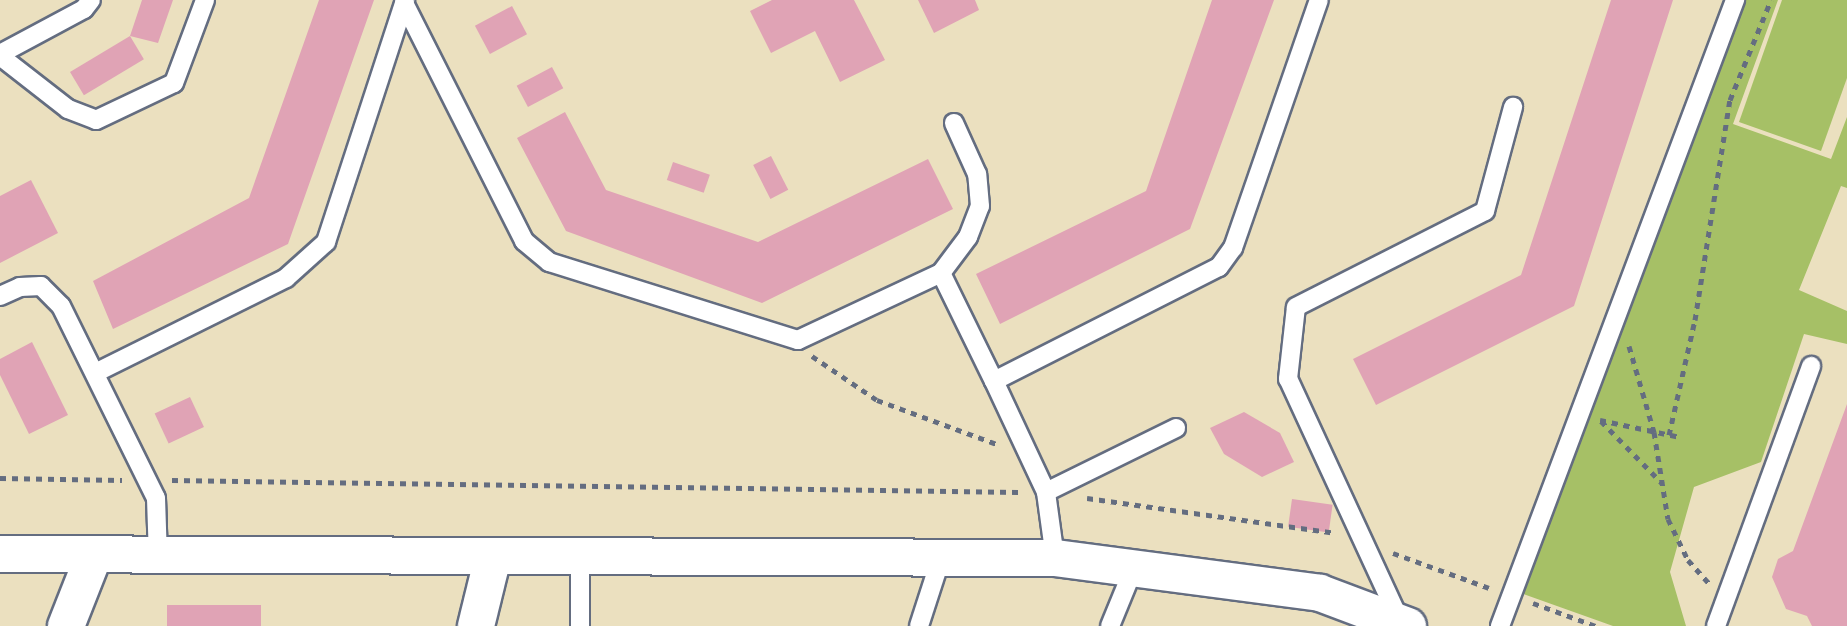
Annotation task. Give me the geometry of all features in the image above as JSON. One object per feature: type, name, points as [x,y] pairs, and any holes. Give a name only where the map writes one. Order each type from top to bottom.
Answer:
[{"type":"street","points":[[0,554],[158,557],[1055,558],[1135,565],[1320,593],[1405,625]]},
{"type":"street","points":[[66,626],[94,555]]},
{"type":"street","points":[[476,626],[493,557]]},
{"type":"lane","points":[[91,0],[84,9],[0,55],[68,109],[96,120],[174,83],[205,0]]},
{"type":"lane","points":[[994,381],[1209,275],[1227,258],[1319,0]]},
{"type":"lane","points":[[1500,626],[1735,0]]},
{"type":"lane","points":[[405,1],[524,241],[549,262],[798,340],[941,273],[972,229],[980,206],[977,174],[954,123]]},
{"type":"lane","points":[[95,373],[286,278],[326,242],[405,1]]},
{"type":"lane","points":[[1405,625],[1288,379],[1296,307],[1485,211],[1513,107]]},
{"type":"lane","points":[[941,273],[1046,492],[1055,558]]},
{"type":"lane","points":[[0,296],[20,287],[41,286],[61,306],[161,514],[158,557]]},
{"type":"lane","points":[[1716,626],[1811,366]]},
{"type":"lane","points":[[1046,492],[1176,428]]},
{"type":"lane","points":[[580,557],[580,626]]},
{"type":"lane","points":[[919,626],[941,558]]},
{"type":"lane","points":[[1110,626],[1135,565]]},
{"type":"path","points":[[1669,435],[1695,320],[1730,100],[1771,0]]},
{"type":"path","points":[[1619,311],[1654,432],[1677,543],[1726,600]]},
{"type":"path","points":[[798,340],[828,371],[877,400],[985,442],[1023,443]]},
{"type":"path","points":[[1580,415],[1680,437]]},
{"type":"path","points":[[1601,420],[1663,484]]},
{"type":"path","points":[[0,478],[1046,492],[1339,533],[1596,626]]},
{"type":"green space","points":[[1742,0],[1778,0],[1733,124],[1831,159],[1847,117],[1847,188],[1841,186],[1799,290],[1847,311],[1847,344],[1804,334],[1761,462],[1694,487],[1670,572],[1686,626],[1613,626],[1518,592]]},
{"type":"green space","points":[[1782,0],[1847,0],[1847,78],[1821,151],[1739,122]]},
{"type":"building","points":[[142,0],[173,0],[158,43],[130,36]]},
{"type":"building","points":[[319,0],[374,0],[288,244],[113,329],[93,281],[249,198]]},
{"type":"building","points":[[772,0],[854,0],[885,60],[840,82],[815,31],[771,53],[750,11]]},
{"type":"building","points":[[918,0],[975,0],[979,10],[934,33]]},
{"type":"building","points":[[1212,0],[1274,0],[1190,229],[1000,324],[976,274],[1146,191]]},
{"type":"building","points":[[1611,0],[1673,0],[1574,306],[1376,405],[1353,359],[1521,275]]},
{"type":"building","points":[[512,6],[527,34],[490,54],[475,26]]},
{"type":"building","points":[[130,36],[144,59],[84,95],[70,72]]},
{"type":"building","points":[[552,67],[563,88],[528,107],[517,86]]},
{"type":"building","points":[[565,112],[606,190],[758,242],[928,159],[953,209],[762,303],[566,231],[517,138]]},
{"type":"building","points":[[771,156],[788,190],[770,199],[753,165]]},
{"type":"building","points":[[673,162],[710,175],[704,193],[667,180]]},
{"type":"building","points":[[31,180],[58,233],[0,263],[0,196]]},
{"type":"building","points":[[32,342],[68,415],[29,434],[0,375],[0,359]]},
{"type":"building","points":[[190,397],[204,427],[169,443],[155,413]]},
{"type":"building","points":[[1847,404],[1847,626],[1812,626],[1807,616],[1786,609],[1772,577],[1778,559],[1793,551]]},
{"type":"building","points":[[1244,412],[1280,433],[1294,462],[1262,477],[1224,454],[1210,428]]},
{"type":"building","points":[[1292,499],[1333,505],[1329,532],[1288,527]]},
{"type":"building","points":[[167,605],[261,605],[261,626],[167,626]]}]
